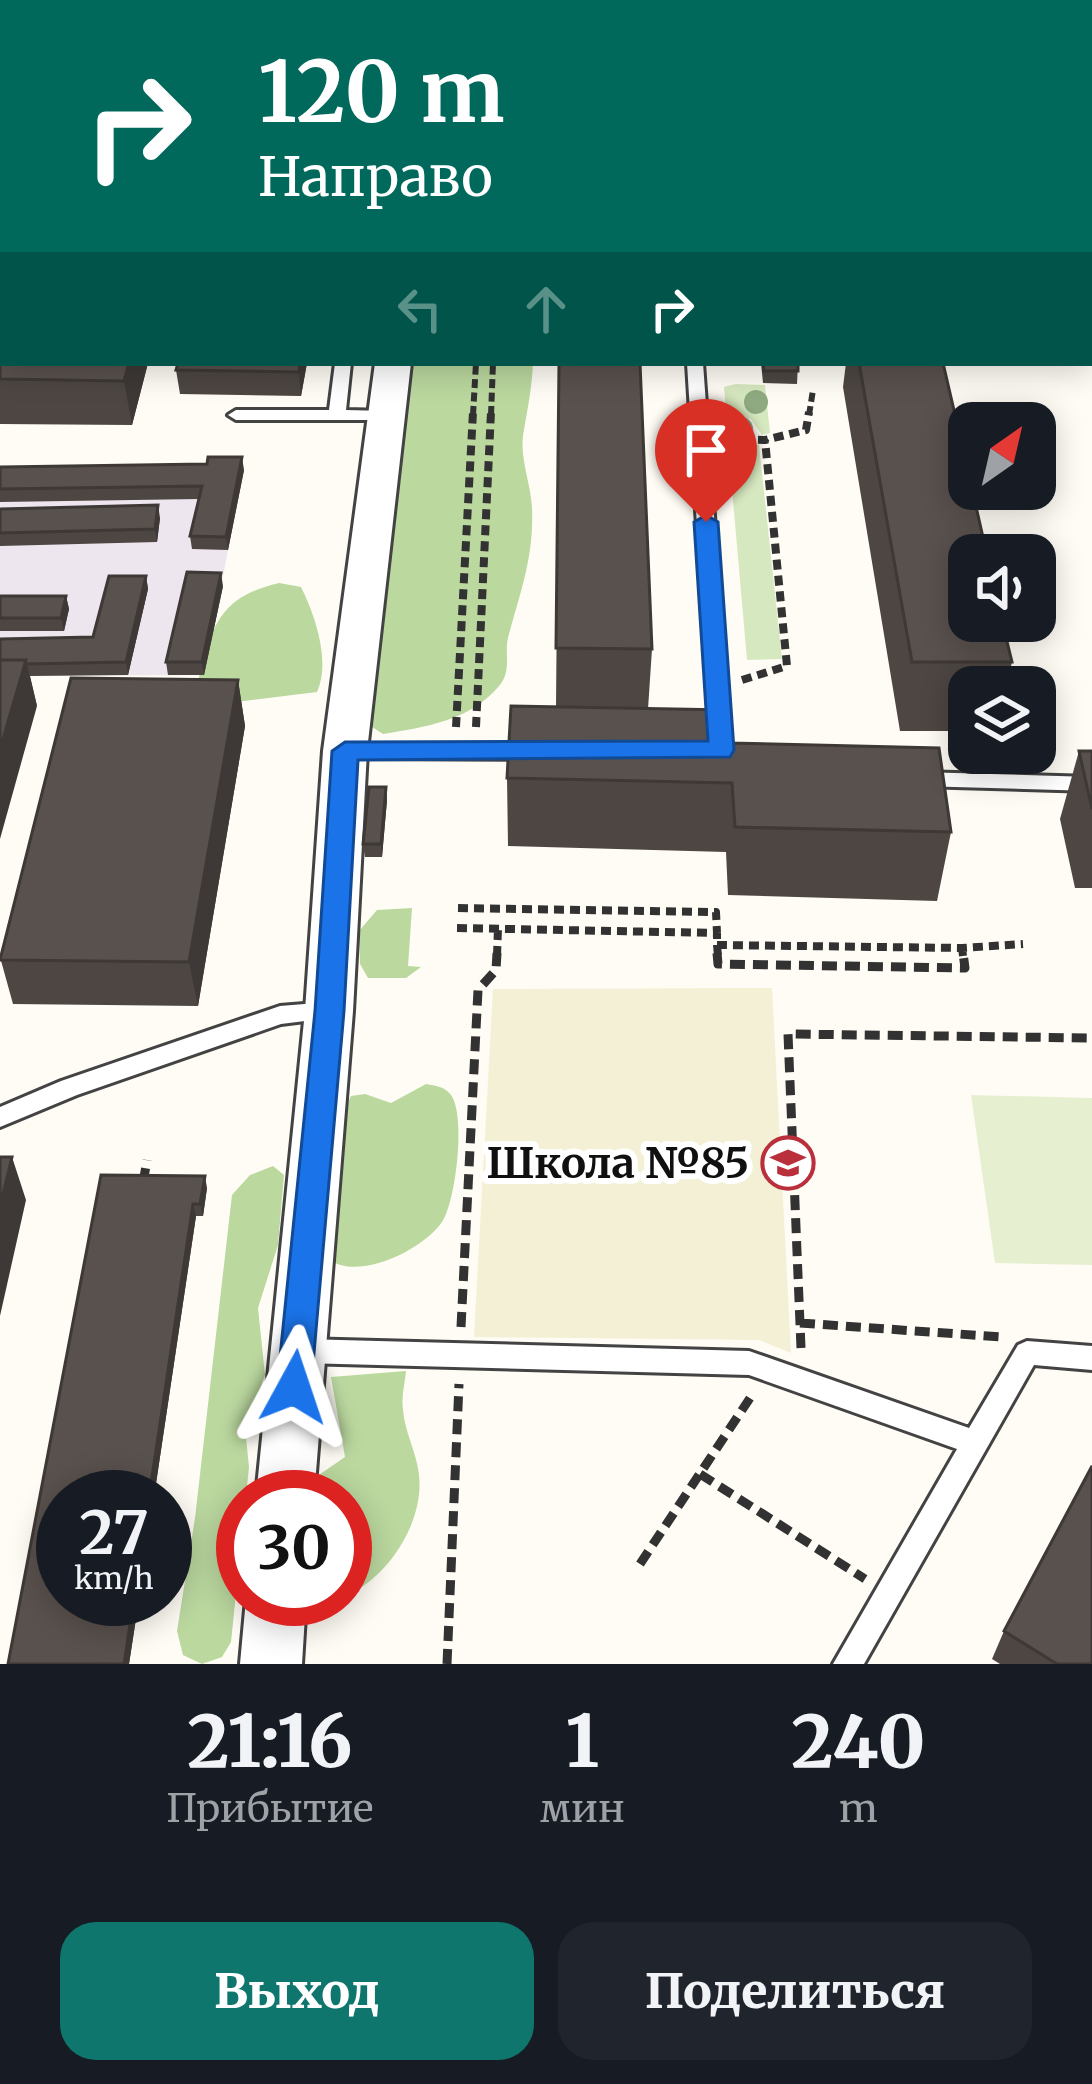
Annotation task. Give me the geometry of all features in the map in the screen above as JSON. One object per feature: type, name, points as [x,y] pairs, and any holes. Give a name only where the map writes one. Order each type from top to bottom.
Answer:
[{"type":"street","points":[[286,1470],[329,1011],[345,751],[393,366]]},
{"type":"street","points":[[271,1664],[274,1626]]},
{"type":"lane","points":[[337,415],[343,366]]},
{"type":"lane","points":[[695,366],[719,751]]},
{"type":"lane","points":[[236,415],[386,416]]},
{"type":"lane","points":[[345,751],[565,752]]},
{"type":"lane","points":[[899,777],[1092,784]]},
{"type":"lane","points":[[0,1117],[69,1088],[280,1015],[329,1011]]},
{"type":"lane","points":[[297,1351],[749,1363],[977,1443]]},
{"type":"lane","points":[[848,1664],[1027,1354],[1092,1358]]},
{"type":"path","points":[[465,752],[476,366]]},
{"type":"path","points":[[465,752],[493,366]]},
{"type":"path","points":[[700,439],[765,440],[806,430],[813,390]]},
{"type":"path","points":[[717,689],[787,666],[765,440]]},
{"type":"path","points":[[458,908],[716,912],[718,964],[965,968],[962,948]]},
{"type":"path","points":[[457,928],[962,948],[1023,944]]},
{"type":"path","points":[[478,990],[496,970],[498,928]]},
{"type":"path","points":[[802,1380],[788,1034],[1092,1038]]},
{"type":"path","points":[[142,1187],[147,1160]]},
{"type":"path","points":[[800,1323],[1006,1337],[1027,1354]]},
{"type":"path","points":[[640,1564],[769,1369]]},
{"type":"path","points":[[700,1474],[889,1594]]},
{"type":"shaded area","points":[[208,477],[228,550],[204,675],[0,676],[0,480]]},
{"type":"shaded area","points":[[772,988],[791,1353],[759,1340],[474,1337],[493,989]]},
{"type":"green space","points":[[408,366],[533,366],[522,445],[531,499],[531,542],[507,641],[506,674],[487,698],[461,715],[383,734],[369,725]]},
{"type":"green space","points":[[765,385],[770,433],[762,435],[750,418],[743,424],[754,436],[728,435],[724,387]]},
{"type":"green space","points":[[728,443],[759,445],[782,659],[747,660]]},
{"type":"green space","points":[[279,583],[301,587],[311,611],[322,653],[317,692],[228,703],[194,696],[210,639],[226,610],[256,590]]},
{"type":"green space","points":[[412,908],[408,966],[421,967],[406,978],[368,978],[360,964],[359,931],[377,910]]},
{"type":"green space","points":[[426,1084],[451,1095],[458,1120],[455,1178],[442,1222],[420,1243],[389,1260],[356,1267],[329,1259],[343,1112],[351,1096],[365,1094],[391,1103]]},
{"type":"green space","points":[[971,1095],[1092,1098],[1092,1265],[995,1263]]},
{"type":"green space","points":[[273,1166],[284,1175],[278,1245],[258,1308],[265,1375],[245,1428],[249,1470],[216,1470],[216,1626],[233,1626],[231,1642],[222,1657],[202,1664],[183,1655],[177,1631],[178,1626],[192,1626],[192,1537],[232,1195],[250,1175]]},
{"type":"green space","points":[[406,1371],[403,1404],[419,1475],[417,1508],[395,1555],[372,1580],[372,1470],[326,1470],[345,1457],[331,1377]]},
{"type":"building","points":[[0,366],[128,366],[124,381],[0,379]]},
{"type":"building","points":[[177,366],[300,366],[299,372],[176,370]]},
{"type":"building","points":[[559,366],[640,366],[652,649],[556,648]]},
{"type":"building","points":[[763,366],[798,366],[798,371],[764,371]]},
{"type":"building","points":[[860,366],[944,366],[952,402],[948,402],[948,510],[977,510],[982,534],[948,534],[948,642],[1007,642],[1012,662],[912,662]]},
{"type":"building","points":[[208,457],[242,457],[226,537],[190,536],[202,486],[0,489],[0,467],[207,464]]},
{"type":"building","points":[[158,505],[155,529],[0,533],[0,509]]},
{"type":"building","points":[[187,572],[221,573],[202,662],[166,662]]},
{"type":"building","points":[[109,576],[146,576],[126,662],[25,664],[26,660],[0,660],[0,639],[93,637]]},
{"type":"building","points":[[0,596],[66,596],[61,618],[0,618]]},
{"type":"building","points":[[0,660],[26,660],[0,749]]},
{"type":"building","points":[[71,678],[238,680],[189,962],[0,960]]},
{"type":"building","points":[[511,706],[727,710],[728,743],[939,748],[951,832],[735,827],[732,783],[507,778]]},
{"type":"building","points":[[1079,751],[1092,751],[1092,809]]},
{"type":"building","points":[[369,787],[386,787],[381,844],[363,844]]},
{"type":"building","points":[[0,1157],[12,1157],[0,1206]]},
{"type":"building","points":[[101,1175],[205,1176],[200,1204],[193,1204],[153,1470],[45,1470]]},
{"type":"building","points":[[1092,1466],[1092,1664],[1057,1664],[1004,1631]]},
{"type":"building","points":[[36,1517],[36,1626],[130,1626],[124,1664],[8,1664]]},
{"type":"place","name":"Школа №85","points":[[788,1163]]},
{"type":"route","points":[[294,1387],[329,1011],[345,751],[721,750],[706,522]]}]
